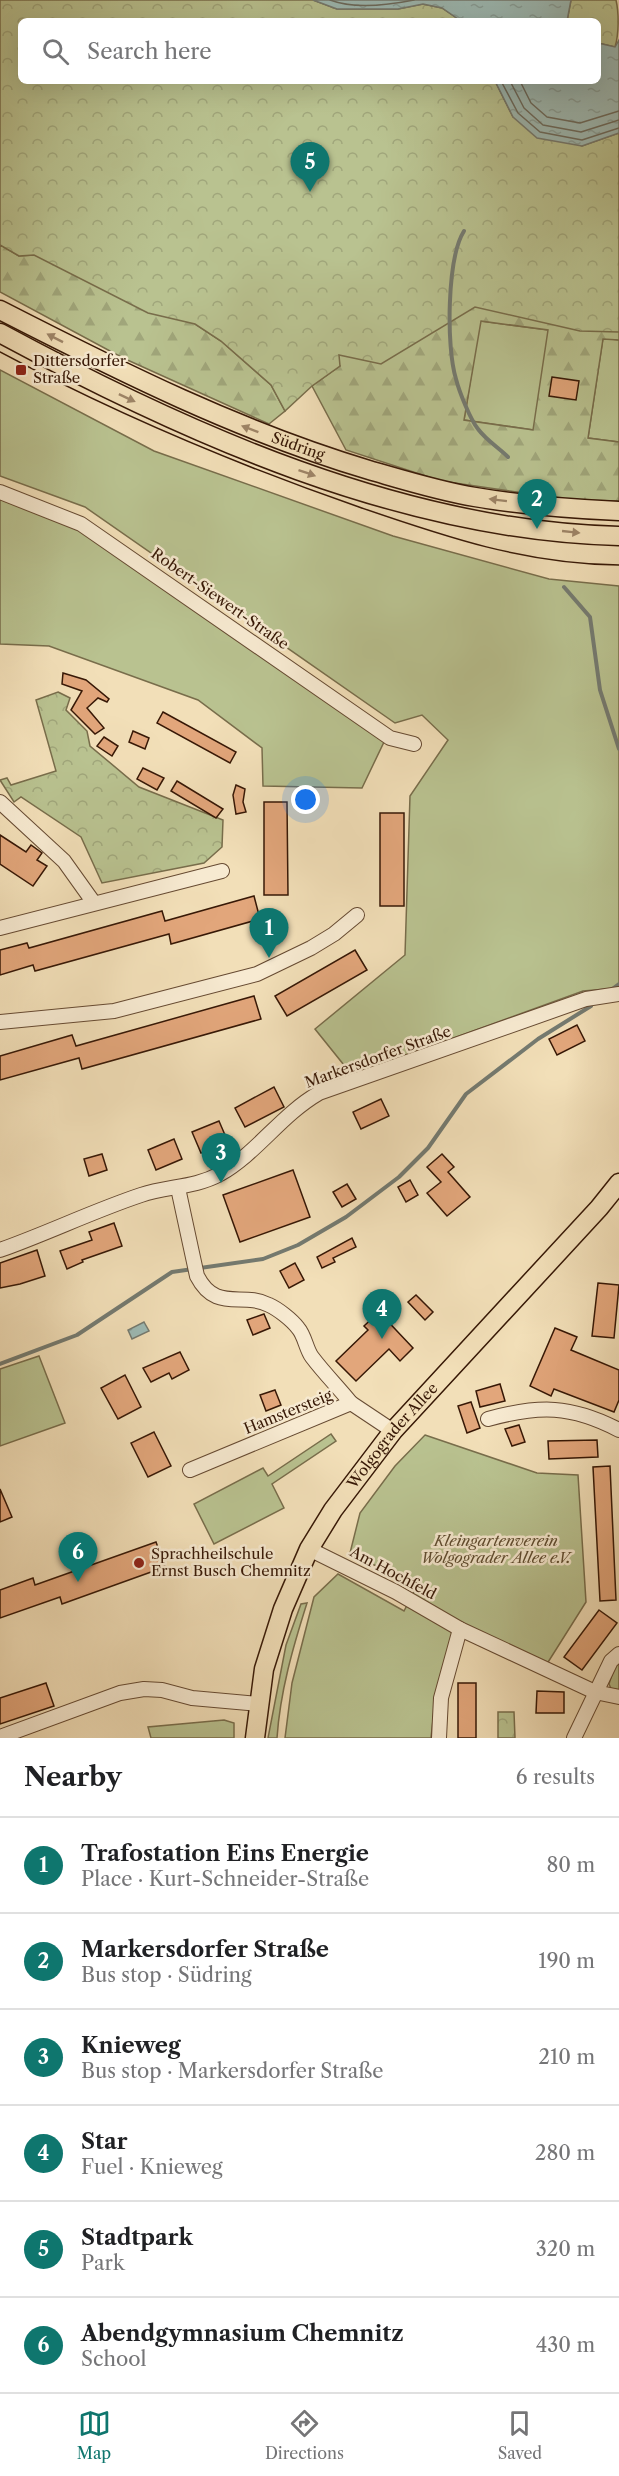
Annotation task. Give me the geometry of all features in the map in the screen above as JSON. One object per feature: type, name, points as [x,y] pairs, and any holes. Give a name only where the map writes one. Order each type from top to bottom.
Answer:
[{"type":"main road","name":"Südring","points":[[0,309],[176,398],[249,429],[344,462],[410,482],[474,497],[619,511]]},
{"type":"main road","name":"Südring","points":[[0,333],[109,390],[190,427],[336,483],[400,502],[471,518],[537,529],[619,536]]},
{"type":"main road","name":"Wolgograder Allee","points":[[255,1738],[264,1669],[283,1609],[309,1549],[333,1510],[393,1431],[599,1208],[619,1183]]},
{"type":"street","name":"Robert-Siewert-Straße","points":[[0,492],[81,524],[390,738],[414,744]]},
{"type":"street","points":[[0,802],[64,861],[94,903]]},
{"type":"street","points":[[0,928],[222,871]]},
{"type":"street","points":[[0,1022],[114,1011],[257,974],[311,948],[334,934],[357,915]]},
{"type":"street","name":"Markersdorfer Straße","points":[[0,1250],[144,1194],[194,1184],[228,1168],[244,1157],[305,1101],[319,1093],[586,999],[619,994]]},
{"type":"street","points":[[178,1188],[197,1276],[202,1286],[212,1294],[231,1301],[255,1300],[270,1305],[298,1328],[311,1356],[351,1403]]},
{"type":"street","name":"Hamstersteig","points":[[190,1470],[351,1403],[393,1431]]},
{"type":"street","points":[[488,1419],[522,1410],[565,1410],[596,1418],[619,1430]]},
{"type":"street","name":"Am Hochfeld","points":[[309,1549],[396,1592],[460,1629],[595,1692],[619,1697]]},
{"type":"street","points":[[440,1738],[441,1698],[460,1629]]},
{"type":"street","points":[[574,1738],[611,1661],[619,1654]]},
{"type":"street","points":[[0,1737],[120,1693],[144,1689],[162,1690],[192,1698],[259,1704]]},
{"type":"green space","points":[[0,0],[313,0],[337,9],[430,18],[18,18],[18,84],[496,84],[513,117],[582,146],[608,137],[619,237],[619,340],[603,339],[588,438],[619,442],[619,501],[572,500],[441,481],[346,450],[312,386],[340,366],[25,124]],"holes":[[[481,321],[548,330],[533,430],[464,420]]]},
{"type":"green space","points":[[0,0],[313,0],[337,9],[398,9],[423,4],[442,8],[457,18],[18,18],[18,84],[496,84],[513,117],[582,146],[619,133],[619,332],[580,331],[475,307],[381,364],[339,355],[340,366],[312,386],[285,411],[271,385],[221,341],[195,324],[148,313],[34,255],[19,256],[0,245]]},
{"type":"green space","points":[[571,0],[616,0],[618,24],[615,47],[601,44],[601,18],[568,18]]},
{"type":"green space","points":[[0,245],[19,256],[64,253],[138,286],[221,341],[271,385],[285,411],[269,424],[123,358],[0,292]]},
{"type":"green space","points":[[480,321],[549,330],[534,430],[464,420]]},
{"type":"green space","points":[[603,338],[619,340],[619,442],[588,438]]},
{"type":"green space","points":[[0,370],[154,451],[393,536],[549,579],[619,586],[619,988],[583,991],[352,1075],[315,1029],[405,955],[410,796],[448,740],[422,715],[395,723],[85,507],[0,476]]},
{"type":"green space","points":[[0,499],[82,531],[384,742],[362,788],[263,786],[262,748],[198,700],[49,646],[0,644]]},
{"type":"green space","points":[[58,692],[70,698],[66,710],[87,731],[90,746],[139,787],[223,820],[222,847],[204,863],[102,883],[81,837],[21,797],[14,802],[0,780],[7,778],[11,785],[56,771],[36,700]]},
{"type":"green space","points":[[39,1356],[65,1423],[0,1446],[0,1369]]},
{"type":"green space","points":[[331,1434],[336,1441],[272,1484],[284,1508],[214,1544],[194,1504],[263,1468],[268,1476]]},
{"type":"green space","name":"Kleingartenverein Wolgograder Allee e.V.","points":[[425,1435],[537,1473],[578,1475],[586,1602],[545,1667],[458,1627],[436,1692],[431,1738],[285,1738],[292,1683],[314,1597],[338,1574],[404,1611],[417,1586],[350,1553],[360,1513],[395,1466]]},
{"type":"green space","points":[[307,1603],[288,1670],[277,1738],[268,1738],[286,1645],[301,1604]]},
{"type":"green space","points":[[619,1662],[619,1693],[612,1691],[609,1684],[614,1668]]},
{"type":"green space","points":[[498,1712],[514,1712],[515,1738],[498,1738]]},
{"type":"green space","points":[[224,1720],[234,1723],[234,1738],[151,1738],[148,1727]]},
{"type":"water","points":[[313,0],[571,0],[568,18],[457,18],[442,8],[423,4],[398,9],[337,9]]},
{"type":"water","points":[[619,40],[619,133],[582,146],[537,138],[513,117],[496,84],[601,84],[601,44],[615,47]]},
{"type":"water","points":[[144,1322],[149,1331],[132,1339],[128,1330]]},
{"type":"building","points":[[552,377],[579,381],[576,400],[549,396]]},
{"type":"building","points":[[63,673],[86,680],[109,699],[107,702],[98,698],[87,708],[104,728],[95,734],[71,710],[82,691],[62,684]]},
{"type":"building","points":[[163,712],[236,752],[230,763],[157,723]]},
{"type":"building","points":[[133,731],[149,738],[145,749],[129,742]]},
{"type":"building","points":[[104,737],[118,746],[112,756],[97,746]]},
{"type":"building","points":[[143,768],[164,778],[157,790],[137,779]]},
{"type":"building","points":[[177,781],[223,809],[216,818],[171,791]]},
{"type":"building","points":[[236,785],[245,789],[243,802],[246,812],[236,814],[233,795]]},
{"type":"building","points":[[264,802],[287,802],[288,895],[264,895]]},
{"type":"building","points":[[380,813],[404,813],[404,906],[380,906]]},
{"type":"building","points":[[0,835],[26,852],[31,845],[42,853],[37,860],[47,866],[33,886],[0,864]]},
{"type":"building","points":[[254,896],[260,919],[171,944],[169,934],[35,971],[33,965],[0,975],[0,950],[27,943],[29,948],[162,911],[165,921]]},
{"type":"building","points":[[355,950],[367,970],[287,1016],[275,996]]},
{"type":"building","points":[[254,996],[261,1019],[82,1069],[79,1058],[0,1080],[0,1056],[72,1035],[76,1046]]},
{"type":"building","points":[[577,1025],[585,1041],[557,1055],[549,1039]]},
{"type":"building","points":[[274,1087],[284,1107],[245,1127],[235,1108]]},
{"type":"building","points":[[381,1099],[389,1116],[361,1129],[353,1112]]},
{"type":"building","points":[[219,1121],[228,1142],[201,1153],[192,1132]]},
{"type":"building","points":[[174,1139],[182,1159],[156,1170],[148,1150]]},
{"type":"building","points":[[102,1154],[107,1170],[89,1176],[84,1159]]},
{"type":"building","points":[[442,1154],[454,1167],[448,1172],[470,1197],[447,1216],[427,1193],[441,1182],[427,1167]]},
{"type":"building","points":[[293,1170],[310,1217],[240,1242],[223,1195]]},
{"type":"building","points":[[410,1180],[418,1195],[406,1202],[398,1187]]},
{"type":"building","points":[[347,1184],[356,1199],[342,1207],[333,1192]]},
{"type":"building","points":[[114,1223],[122,1246],[82,1260],[83,1262],[67,1269],[60,1251],[92,1240],[89,1232]]},
{"type":"building","points":[[352,1238],[356,1247],[333,1258],[335,1262],[322,1268],[317,1257]]},
{"type":"building","points":[[37,1250],[45,1276],[0,1288],[0,1263]]},
{"type":"building","points":[[295,1263],[304,1280],[289,1288],[280,1271]]},
{"type":"building","points":[[598,1283],[619,1285],[614,1338],[592,1336]]},
{"type":"building","points":[[416,1295],[433,1312],[425,1320],[408,1302]]},
{"type":"building","points":[[379,1312],[413,1348],[400,1361],[389,1349],[356,1381],[336,1361],[368,1330],[364,1326]]},
{"type":"building","points":[[264,1314],[270,1328],[253,1335],[247,1320]]},
{"type":"building","points":[[555,1328],[577,1337],[571,1350],[619,1370],[619,1400],[614,1412],[554,1389],[551,1396],[530,1386]]},
{"type":"building","points":[[180,1352],[189,1370],[172,1379],[169,1373],[151,1382],[143,1368]]},
{"type":"building","points":[[125,1375],[141,1407],[118,1419],[101,1388]]},
{"type":"building","points":[[500,1384],[505,1401],[480,1407],[476,1391]]},
{"type":"building","points":[[275,1390],[281,1405],[266,1411],[260,1395]]},
{"type":"building","points":[[471,1402],[480,1428],[467,1433],[458,1406]]},
{"type":"building","points":[[519,1425],[525,1442],[512,1446],[505,1429]]},
{"type":"building","points":[[154,1432],[171,1466],[148,1477],[131,1443]]},
{"type":"building","points":[[597,1440],[598,1457],[549,1459],[548,1441]]},
{"type":"building","points":[[610,1466],[616,1600],[600,1601],[593,1467]]},
{"type":"building","points":[[0,1489],[12,1517],[0,1522]]},
{"type":"building","points":[[156,1542],[165,1567],[62,1604],[60,1597],[0,1618],[0,1590],[33,1578],[35,1585]]},
{"type":"building","points":[[599,1610],[617,1623],[582,1670],[564,1657]]},
{"type":"building","points":[[46,1683],[54,1706],[0,1724],[0,1698]]},
{"type":"building","points":[[458,1683],[476,1683],[476,1738],[458,1738]]},
{"type":"building","points":[[537,1691],[564,1692],[564,1713],[536,1713]]},
{"type":"waterway","points":[[464,231],[458,244],[451,281],[450,325],[453,365],[468,412],[475,424],[485,437],[508,457]]},
{"type":"waterway","points":[[564,587],[590,617],[600,690],[619,749]]},
{"type":"waterway","points":[[611,990],[619,984]]},
{"type":"waterway","points":[[0,1364],[77,1335],[172,1272],[263,1259],[298,1245],[346,1217],[399,1177],[428,1148],[466,1094],[538,1039],[591,1006]]},
{"type":"tram line","points":[[0,352],[176,437],[359,507],[486,547],[551,560],[619,565]]},
{"type":"place","name":"Stadtpark","points":[[310,192]]},
{"type":"place","name":"Dittersdorfer Straße","points":[[21,370]]},
{"type":"place","name":"Markersdorfer Straße","points":[[537,529]]},
{"type":"place","name":"Trafostation Eins Energie","points":[[269,958]]},
{"type":"place","name":"Knieweg","points":[[221,1183]]},
{"type":"place","name":"Star","points":[[382,1339]]},
{"type":"place","name":"Sprachheilschule Ernst Busch Chemnitz","points":[[139,1563]]},
{"type":"place","name":"Abendgymnasium Chemnitz","points":[[78,1582]]}]
